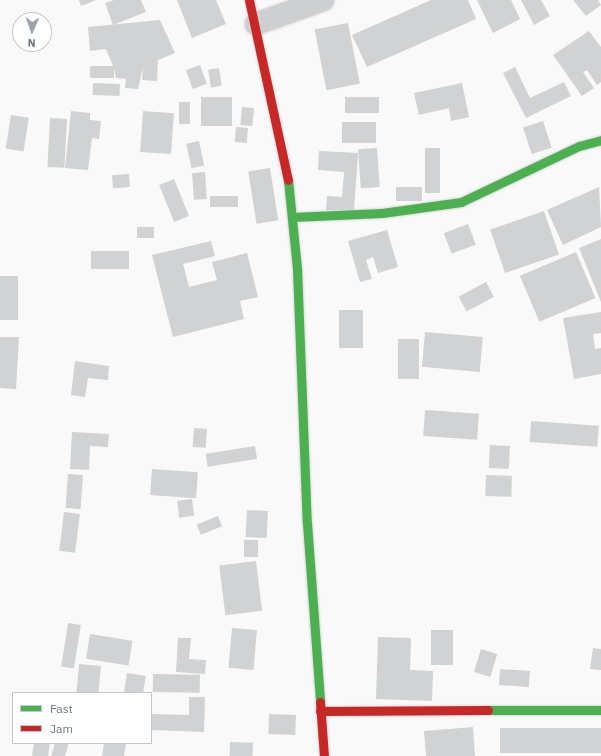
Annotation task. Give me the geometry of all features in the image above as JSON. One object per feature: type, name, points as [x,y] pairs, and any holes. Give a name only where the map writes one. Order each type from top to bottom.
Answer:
[{"type":"street","points":[[249,0],[256,24],[285,154],[298,268],[306,523],[324,756]]},
{"type":"street","points":[[256,24],[323,0]]},
{"type":"street","points":[[292,217],[382,213],[461,202],[579,146],[601,140]]},
{"type":"street","points":[[320,711],[601,710]]},
{"type":"building","points":[[79,0],[96,0],[81,6]]},
{"type":"building","points":[[114,0],[141,0],[146,12],[113,25],[105,3]]},
{"type":"building","points":[[177,0],[216,0],[226,24],[192,38]]},
{"type":"building","points":[[431,0],[468,0],[476,19],[367,67],[352,35]]},
{"type":"building","points":[[477,0],[511,0],[520,19],[493,33]]},
{"type":"building","points":[[521,0],[541,0],[550,16],[534,25]]},
{"type":"building","points":[[573,0],[598,0],[601,5],[586,16]]},
{"type":"building","points":[[160,20],[175,53],[158,60],[157,81],[142,80],[143,67],[138,89],[125,88],[126,79],[116,78],[114,68],[114,78],[90,78],[90,66],[113,66],[106,49],[90,51],[88,27]]},
{"type":"building","points":[[348,23],[360,84],[326,90],[315,29]]},
{"type":"building","points":[[589,31],[601,47],[601,82],[597,85],[587,70],[583,72],[594,88],[582,96],[553,55]]},
{"type":"building","points":[[200,65],[207,84],[193,89],[186,70]]},
{"type":"building","points":[[515,67],[530,98],[564,82],[571,96],[526,118],[503,73]]},
{"type":"building","points":[[219,68],[222,86],[211,87],[208,70]]},
{"type":"building","points":[[93,83],[120,84],[120,96],[93,95]]},
{"type":"building","points":[[462,83],[469,117],[451,121],[449,108],[419,115],[414,93]]},
{"type":"building","points":[[201,97],[232,97],[232,126],[201,126]]},
{"type":"building","points":[[345,97],[379,97],[379,113],[345,113]]},
{"type":"building","points":[[179,102],[190,102],[190,124],[179,124]]},
{"type":"building","points":[[242,107],[254,108],[252,126],[240,125]]},
{"type":"building","points":[[71,111],[90,113],[90,120],[101,121],[99,139],[92,138],[88,170],[65,168]]},
{"type":"building","points":[[143,111],[174,113],[171,154],[140,152]]},
{"type":"building","points":[[11,115],[29,118],[23,151],[6,149]]},
{"type":"building","points":[[50,118],[67,119],[64,168],[47,167]]},
{"type":"building","points":[[543,121],[552,148],[532,154],[523,127]]},
{"type":"building","points":[[342,122],[376,122],[376,143],[342,143]]},
{"type":"building","points":[[236,127],[248,128],[247,143],[235,142]]},
{"type":"building","points":[[199,141],[204,165],[191,168],[186,144]]},
{"type":"building","points":[[377,148],[380,187],[361,188],[358,149]]},
{"type":"building","points":[[425,148],[440,148],[440,193],[425,193]]},
{"type":"building","points":[[319,151],[358,153],[354,211],[326,210],[327,196],[342,197],[344,172],[318,170]]},
{"type":"building","points":[[270,168],[278,220],[257,224],[248,171]]},
{"type":"building","points":[[205,172],[207,199],[194,200],[192,173]]},
{"type":"building","points":[[129,174],[130,187],[113,188],[112,175]]},
{"type":"building","points":[[174,179],[189,216],[174,222],[159,185]]},
{"type":"building","points":[[396,187],[422,187],[422,201],[396,201]]},
{"type":"building","points":[[599,187],[601,227],[563,245],[547,210]]},
{"type":"building","points":[[210,196],[238,196],[238,207],[210,207]]},
{"type":"building","points":[[544,211],[559,254],[505,273],[490,230]]},
{"type":"building","points":[[468,224],[476,245],[452,254],[444,233]]},
{"type":"building","points":[[137,227],[154,227],[154,238],[137,238]]},
{"type":"building","points":[[387,230],[398,267],[378,273],[373,257],[366,260],[372,279],[360,282],[348,241]]},
{"type":"building","points":[[601,239],[601,302],[579,248]]},
{"type":"building","points":[[211,241],[215,256],[183,264],[189,287],[217,280],[212,262],[247,253],[258,297],[240,301],[244,319],[173,337],[152,255]]},
{"type":"building","points":[[91,251],[129,251],[129,269],[91,269]]},
{"type":"building","points":[[576,252],[596,298],[539,322],[520,276]]},
{"type":"building","points":[[0,276],[18,276],[18,320],[0,320]]},
{"type":"building","points":[[486,282],[494,297],[467,312],[459,297]]},
{"type":"building","points":[[339,310],[363,310],[363,348],[339,348]]},
{"type":"building","points":[[601,312],[601,333],[593,334],[595,349],[601,348],[601,374],[574,379],[563,318]]},
{"type":"building","points":[[425,332],[483,337],[480,372],[422,367]]},
{"type":"building","points":[[0,337],[19,337],[16,389],[0,388]]},
{"type":"building","points":[[398,339],[419,339],[419,379],[398,379]]},
{"type":"building","points":[[75,361],[109,366],[108,380],[88,378],[85,397],[71,395]]},
{"type":"building","points":[[425,410],[479,414],[477,440],[423,436]]},
{"type":"building","points":[[531,421],[599,426],[597,447],[530,442]]},
{"type":"building","points":[[194,428],[207,429],[206,448],[193,447]]},
{"type":"building","points":[[72,432],[109,434],[108,447],[90,446],[89,470],[70,469]]},
{"type":"building","points":[[490,445],[510,446],[509,469],[489,468]]},
{"type":"building","points":[[255,446],[257,459],[208,467],[206,454]]},
{"type":"building","points":[[152,469],[198,472],[196,498],[150,495]]},
{"type":"building","points":[[68,474],[83,475],[81,509],[66,508]]},
{"type":"building","points":[[486,475],[512,476],[511,497],[485,496]]},
{"type":"building","points":[[192,499],[194,516],[179,518],[177,501]]},
{"type":"building","points":[[247,510],[268,511],[267,538],[246,537]]},
{"type":"building","points":[[64,512],[80,514],[75,553],[59,551]]},
{"type":"building","points":[[218,516],[222,526],[201,535],[197,525]]},
{"type":"building","points":[[244,540],[258,540],[258,557],[244,557]]},
{"type":"building","points":[[256,561],[262,611],[225,615],[219,566]]},
{"type":"building","points":[[68,623],[81,625],[74,668],[61,666]]},
{"type":"building","points":[[232,628],[257,630],[253,670],[229,668]]},
{"type":"building","points":[[431,630],[453,630],[453,665],[431,665]]},
{"type":"building","points":[[90,634],[132,641],[129,665],[86,659]]},
{"type":"building","points":[[378,637],[411,638],[410,670],[433,671],[432,701],[376,699]]},
{"type":"building","points":[[178,638],[191,638],[189,659],[206,660],[205,674],[176,672]]},
{"type":"building","points":[[593,648],[601,649],[601,670],[590,669]]},
{"type":"building","points":[[481,649],[497,654],[490,677],[474,672]]},
{"type":"building","points":[[79,664],[101,666],[99,692],[77,692]]},
{"type":"building","points":[[500,669],[530,671],[529,687],[499,685]]},
{"type":"building","points":[[127,673],[146,676],[143,692],[124,692]]},
{"type":"building","points":[[153,674],[200,675],[200,693],[153,692]]},
{"type":"building","points":[[189,697],[205,697],[204,732],[152,730],[152,714],[189,715]]},
{"type":"building","points":[[269,714],[296,715],[295,735],[268,734]]},
{"type":"building","points":[[473,727],[475,756],[426,756],[424,731]]},
{"type":"building","points":[[500,728],[601,728],[601,753],[500,753]]},
{"type":"building","points":[[230,742],[253,743],[253,756],[230,756]]},
{"type":"building","points":[[34,744],[50,744],[48,756],[32,756]]},
{"type":"building","points":[[55,744],[69,744],[65,756],[51,756]]},
{"type":"building","points":[[104,744],[126,744],[124,756],[102,756]]},
{"type":"traffic: fast","points":[[292,217],[382,213],[461,202],[579,146],[601,140]]},
{"type":"traffic: fast","points":[[288,180],[297,268],[307,523],[320,702]]},
{"type":"traffic: fast","points":[[488,710],[601,710]]},
{"type":"traffic: jam","points":[[249,0],[288,180]]},
{"type":"traffic: jam","points":[[320,702],[324,756]]},
{"type":"traffic: jam","points":[[320,711],[488,710]]}]
